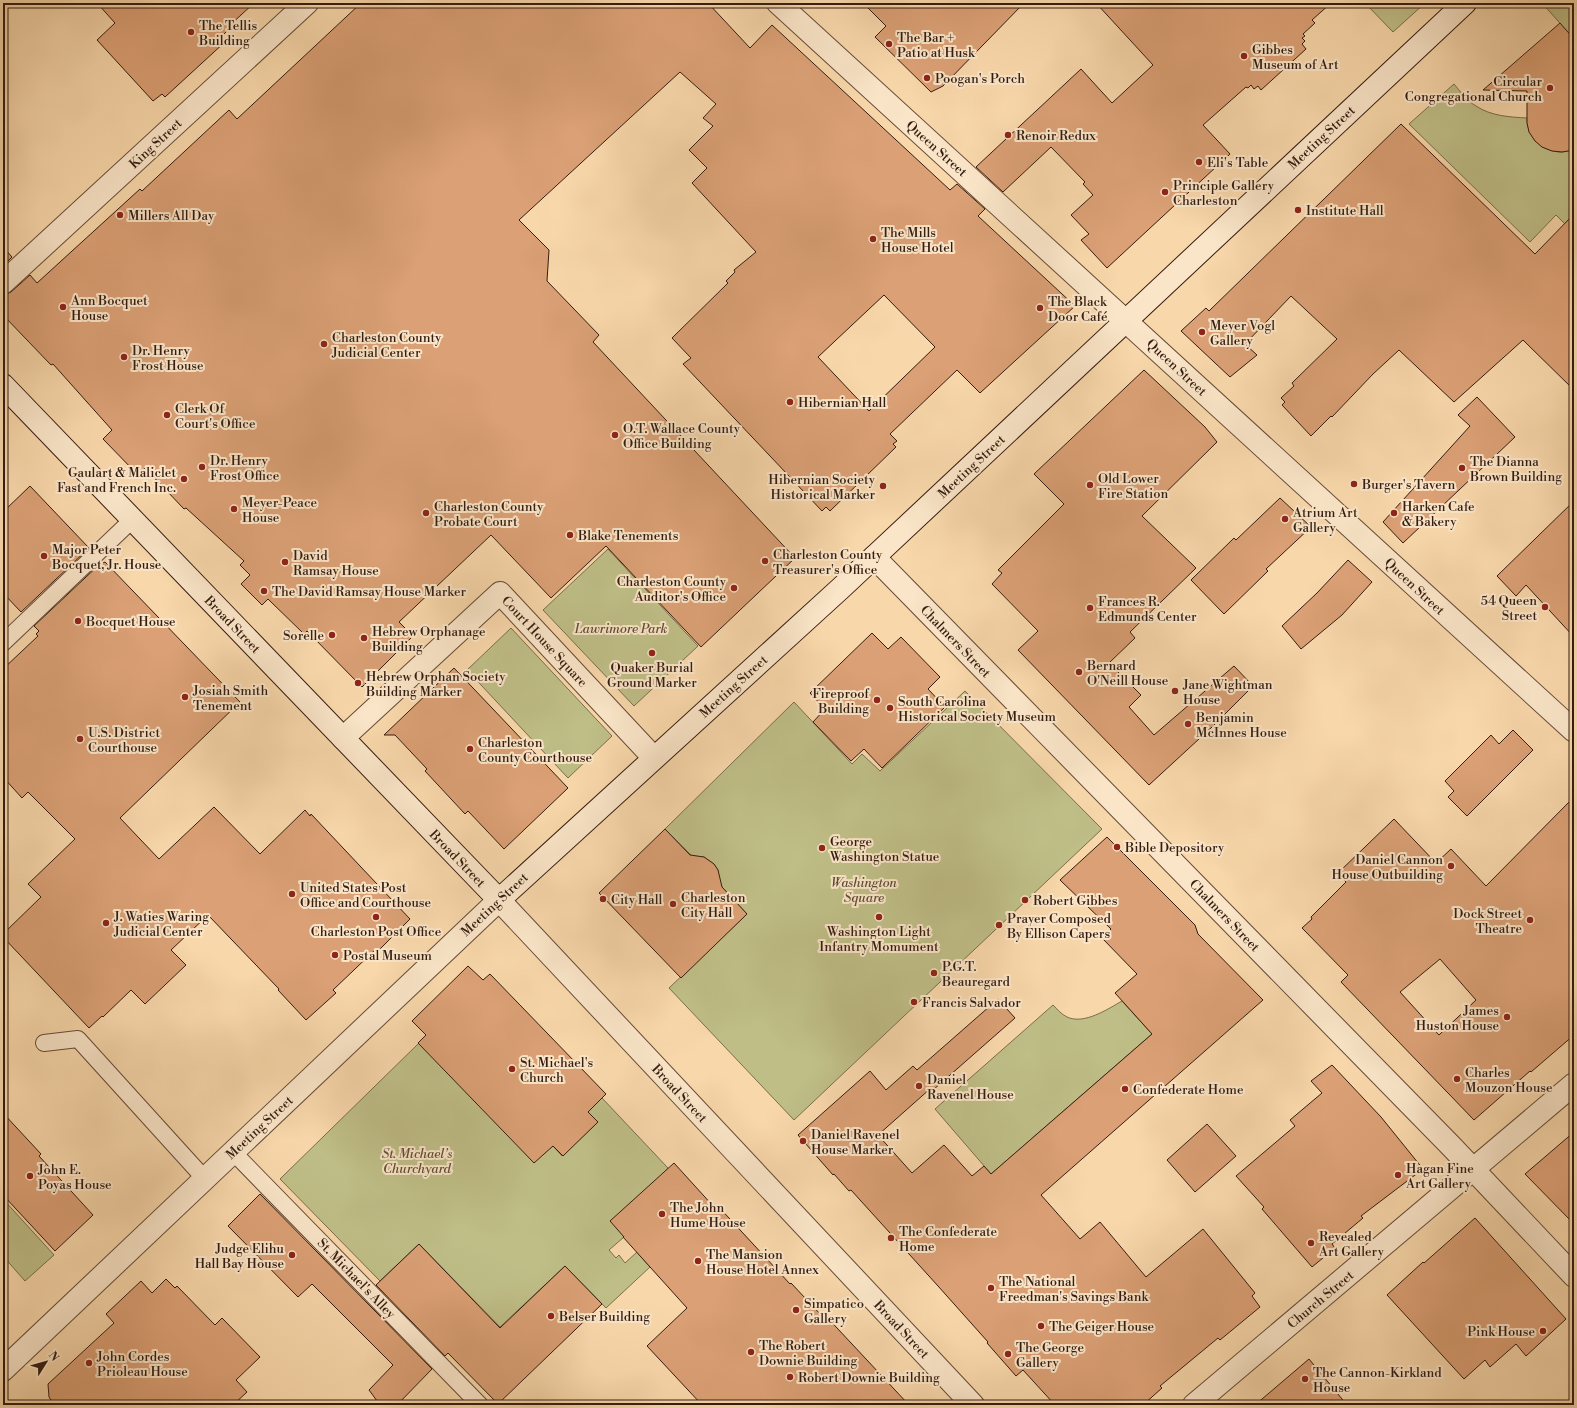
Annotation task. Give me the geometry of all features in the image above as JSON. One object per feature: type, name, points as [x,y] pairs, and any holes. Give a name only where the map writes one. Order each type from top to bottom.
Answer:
[{"type":"street","name":"King Street","points":[[3,283],[307,3]]},
{"type":"street","name":"Queen Street","points":[[778,3],[1574,731]]},
{"type":"street","name":"Meeting Street","points":[[3,1370],[499,900],[874,557],[1464,3]]},
{"type":"street","name":"Broad Street","points":[[3,385],[499,900],[973,1405]]},
{"type":"street","name":"Chalmers Street","points":[[874,557],[1474,1169],[1574,1276]]},
{"type":"street","name":"Court House Square","points":[[343,738],[500,593],[654,758]]},
{"type":"street","name":"Church Street","points":[[1194,1405],[1574,1084]]},
{"type":"lane","points":[[3,643],[133,519]]},
{"type":"lane","points":[[44,1043],[78,1039],[204,1178]]},
{"type":"lane","name":"St. Michael's Alley","points":[[233,1152],[480,1405]]},
{"type":"green space","points":[[1365,3],[1425,3],[1393,32]]},
{"type":"green space","points":[[1542,3],[1574,3],[1574,39]]},
{"type":"green space","points":[[1454,84],[1473,104],[1488,112],[1527,118],[1529,131],[1532,137],[1546,149],[1559,152],[1574,148],[1574,233],[1556,215],[1530,242],[1409,124]]},
{"type":"green space","name":"Lawrimore Park","points":[[608,549],[698,646],[634,706],[543,610]]},
{"type":"green space","points":[[511,628],[612,736],[568,778],[467,670]]},
{"type":"green space","name":"Washington Square","points":[[965,691],[1102,829],[794,1120],[669,988],[747,914],[719,884],[718,870],[714,864],[704,857],[692,856],[665,829],[794,702],[852,764],[862,754],[880,771]]},
{"type":"green space","points":[[1122,1001],[1152,1034],[991,1174],[935,1109],[1053,1005],[1067,1017],[1081,1019],[1096,1015]]},
{"type":"green space","name":"St. Michael's Churchyard","points":[[419,1043],[552,1145],[562,1156],[597,1123],[588,1112],[602,1098],[668,1168],[624,1237],[609,1250],[616,1258],[619,1255],[625,1263],[637,1252],[650,1267],[606,1308],[565,1266],[500,1327],[419,1244],[380,1281],[280,1179]]},
{"type":"green space","points":[[3,1199],[54,1255],[25,1281],[3,1256]]},
{"type":"building","points":[[97,3],[254,3],[229,26],[230,28],[222,36],[226,41],[165,97],[162,94],[153,101],[97,40],[115,23]]},
{"type":"building","points":[[361,3],[708,3],[750,48],[772,25],[950,190],[957,184],[985,209],[978,216],[1075,306],[980,393],[957,370],[890,434],[897,441],[893,444],[896,447],[830,511],[826,507],[822,511],[683,364],[691,358],[672,338],[728,283],[726,281],[735,272],[734,270],[756,252],[692,183],[707,168],[689,150],[713,126],[703,118],[716,104],[680,72],[519,220],[549,250],[547,281],[599,335],[593,342],[795,558],[701,647],[606,546],[551,598],[491,535],[399,622],[413,636],[362,687],[307,631],[304,634],[268,599],[262,605],[241,584],[250,575],[240,565],[244,561],[186,508],[184,509],[145,468],[138,475],[103,439],[112,430],[53,364],[51,365],[3,315],[3,295],[11,292],[30,275],[37,283],[140,189],[142,191],[229,110],[237,119]],"holes":[[[884,295],[935,347],[869,411],[818,357]]]},
{"type":"building","points":[[863,3],[1024,3],[943,86],[931,92],[875,37],[886,26]]},
{"type":"building","points":[[1096,3],[1331,3],[1312,20],[1315,23],[1303,34],[1305,36],[1302,38],[1305,41],[1302,44],[1306,49],[1261,90],[1258,86],[1254,89],[1251,85],[1248,88],[1246,87],[1203,125],[1230,154],[1107,268],[1081,240],[1089,234],[1071,215],[1093,195],[1083,184],[1085,182],[1051,147],[1003,192],[976,167],[1081,69],[1112,103],[1153,65]]},
{"type":"building","name":"Circular Congregational Church","points":[[1560,23],[1574,39],[1574,150],[1562,152],[1552,151],[1542,147],[1535,141],[1529,132],[1527,123],[1527,91],[1483,90]]},
{"type":"building","points":[[1401,124],[1535,254],[1574,214],[1574,390],[1523,340],[1454,402],[1399,350],[1311,436],[1282,405],[1285,402],[1281,398],[1294,386],[1292,383],[1337,339],[1291,296],[1245,344],[1257,355],[1230,377],[1181,331],[1206,308],[1209,311]]},
{"type":"building","points":[[3,247],[12,257],[3,266]]},
{"type":"building","points":[[1144,370],[1205,427],[1217,442],[1142,516],[1196,568],[1130,632],[1135,638],[1109,663],[1141,695],[1129,707],[1154,735],[1234,666],[1253,686],[1212,727],[1149,785],[1018,650],[1038,631],[992,584],[1002,573],[998,570],[1064,504],[1034,474]]},
{"type":"building","name":"The Dianna Brown Building","points":[[1477,397],[1515,437],[1403,543],[1383,522],[1470,426],[1458,415]]},
{"type":"building","points":[[30,486],[89,548],[21,612],[3,593],[3,512]]},
{"type":"building","points":[[1280,498],[1311,527],[1266,569],[1268,571],[1224,614],[1191,580],[1234,538],[1236,540]]},
{"type":"building","points":[[1574,501],[1574,637],[1526,585],[1516,596],[1497,576]]},
{"type":"building","points":[[1348,560],[1372,582],[1342,615],[1301,649],[1282,626],[1317,593]]},
{"type":"building","points":[[102,562],[105,562],[240,702],[120,818],[159,859],[214,807],[260,854],[305,810],[310,816],[311,814],[410,919],[379,950],[377,948],[333,990],[336,993],[306,1020],[278,990],[279,989],[208,915],[171,950],[186,965],[145,1004],[131,990],[103,1017],[102,1016],[89,1028],[3,937],[3,934],[41,897],[28,884],[75,839],[28,792],[22,798],[3,777],[3,669],[38,636],[36,634],[39,631],[34,626]]},
{"type":"building","name":"Fireproof Building","points":[[872,633],[888,649],[901,637],[940,677],[928,689],[945,707],[882,768],[864,749],[851,761],[813,722],[825,709],[810,693]]},
{"type":"building","name":"Charleston County Courthouse","points":[[454,668],[568,788],[504,849],[468,811],[465,814],[425,771],[427,769],[395,735],[384,735]]},
{"type":"building","points":[[1513,730],[1533,750],[1467,816],[1448,797],[1454,791],[1445,781],[1491,735],[1499,744]]},
{"type":"building","points":[[1574,797],[1574,1035],[1474,1120],[1341,982],[1348,975],[1302,928],[1346,882],[1338,873],[1394,819],[1436,863],[1451,849],[1486,886]],"holes":[[[1440,959],[1476,1000],[1439,1035],[1400,992]]]},
{"type":"building","name":"Charleston City Hall","points":[[665,829],[690,855],[704,857],[714,864],[718,870],[722,887],[747,914],[681,978],[599,893]]},
{"type":"building","points":[[1107,837],[1195,925],[1198,934],[1263,1000],[1041,1195],[1080,1239],[1100,1222],[1146,1277],[1203,1229],[1255,1293],[1252,1296],[1260,1307],[1220,1340],[1218,1338],[1160,1386],[1162,1388],[1143,1405],[1055,1405],[1023,1370],[1016,1376],[938,1286],[851,1190],[849,1191],[834,1174],[833,1175],[798,1135],[870,1071],[886,1090],[913,1066],[917,1070],[998,999],[1015,1018],[933,1090],[931,1088],[878,1135],[912,1173],[944,1145],[972,1176],[984,1166],[991,1174],[1152,1034],[1115,993],[1137,974],[1102,938],[1111,929],[1060,880]]},
{"type":"building","name":"St. Michael's Church","points":[[468,966],[483,980],[490,974],[606,1094],[588,1112],[598,1122],[563,1156],[553,1146],[534,1163],[418,1043],[426,1035],[412,1021]]},
{"type":"building","points":[[1332,1065],[1381,1117],[1423,1169],[1361,1216],[1363,1218],[1332,1244],[1335,1248],[1312,1267],[1262,1209],[1264,1207],[1236,1176],[1295,1126],[1290,1120],[1322,1093],[1311,1081]]},
{"type":"building","name":"John E. Poyas House","points":[[3,1113],[41,1154],[39,1156],[93,1215],[55,1251],[3,1195]]},
{"type":"building","points":[[1207,1124],[1236,1156],[1195,1192],[1167,1160]]},
{"type":"building","points":[[1574,1132],[1574,1224],[1525,1174]]},
{"type":"building","points":[[674,1163],[714,1207],[717,1205],[790,1284],[791,1283],[821,1315],[823,1313],[909,1405],[702,1405],[647,1346],[687,1308],[610,1221]]},
{"type":"building","name":"Judge Elihu Hall Bay House","points":[[260,1194],[432,1369],[397,1405],[380,1405],[369,1390],[393,1365],[312,1284],[298,1297],[228,1226]]},
{"type":"building","points":[[1475,1218],[1566,1319],[1526,1356],[1516,1344],[1490,1367],[1485,1360],[1464,1379],[1387,1295]]},
{"type":"building","name":"Belser Building","points":[[419,1244],[500,1328],[565,1266],[602,1304],[498,1404],[448,1353],[445,1356],[376,1285]]},
{"type":"building","points":[[166,1279],[175,1288],[177,1286],[215,1325],[222,1318],[260,1357],[236,1380],[247,1392],[233,1405],[54,1405],[49,1397],[48,1384],[114,1323],[106,1314],[141,1281],[152,1293]]},
{"type":"building","name":"The Cannon-Kirkland House","points":[[1309,1359],[1347,1405],[1255,1405]]},
{"type":"place","name":"The Tellis Building","points":[[191,32]]},
{"type":"place","name":"The Bar + Patio at Husk","points":[[889,44]]},
{"type":"place","name":"Gibbes Museum of Art","points":[[1244,56]]},
{"type":"place","name":"Poogan's Porch","points":[[927,78]]},
{"type":"place","name":"Circular Congregational Church","points":[[1550,88]]},
{"type":"place","name":"Renoir Redux","points":[[1008,135]]},
{"type":"place","name":"Eli's Table","points":[[1199,162]]},
{"type":"place","name":"Principle Gallery Charleston","points":[[1165,192]]},
{"type":"place","name":"Institute Hall","points":[[1298,210]]},
{"type":"place","name":"Millers All Day","points":[[120,215]]},
{"type":"place","name":"The Mills House Hotel","points":[[873,239]]},
{"type":"place","name":"Ann Bocquet House","points":[[63,307]]},
{"type":"place","name":"The Black Door Café","points":[[1040,308]]},
{"type":"place","name":"Meyer Vogl Gallery","points":[[1202,332]]},
{"type":"place","name":"Charleston County Judicial Center","points":[[324,344]]},
{"type":"place","name":"Dr. Henry Frost House","points":[[124,357]]},
{"type":"place","name":"Hibernian Hall","points":[[790,402]]},
{"type":"place","name":"Clerk Of Court's Office","points":[[167,415]]},
{"type":"place","name":"O.T. Wallace County Office Building","points":[[615,435]]},
{"type":"place","name":"Dr. Henry Frost Office","points":[[202,467]]},
{"type":"place","name":"The Dianna Brown Building","points":[[1462,468]]},
{"type":"place","name":"Gaulart & Maliclet Fast and French Inc.","points":[[184,479]]},
{"type":"place","name":"Burger's Tavern","points":[[1354,484]]},
{"type":"place","name":"Old Lower Fire Station","points":[[1090,485]]},
{"type":"place","name":"Hibernian Society Historical Marker","points":[[883,486]]},
{"type":"place","name":"Meyer-Peace House","points":[[234,509]]},
{"type":"place","name":"Charleston County Probate Court","points":[[426,513]]},
{"type":"place","name":"Harken Cafe & Bakery","points":[[1394,513]]},
{"type":"place","name":"Atrium Art Gallery","points":[[1285,519]]},
{"type":"place","name":"Blake Tenements","points":[[570,535]]},
{"type":"place","name":"Major Peter Bocquet, Jr. House","points":[[44,556]]},
{"type":"place","name":"Charleston County Treasurer's Office","points":[[765,561]]},
{"type":"place","name":"David Ramsay House","points":[[285,562]]},
{"type":"place","name":"Charleston County Auditor's Office","points":[[734,588]]},
{"type":"place","name":"The David Ramsay House Marker","points":[[264,591]]},
{"type":"place","name":"54 Queen Street","points":[[1545,607]]},
{"type":"place","name":"Frances R. Edmunds Center","points":[[1090,608]]},
{"type":"place","name":"Bocquet House","points":[[78,621]]},
{"type":"place","name":"Sorelle","points":[[332,635]]},
{"type":"place","name":"Hebrew Orphanage Building","points":[[364,638]]},
{"type":"place","name":"Quaker Burial Ground Marker","points":[[652,653]]},
{"type":"place","name":"Bernard O'Neill House","points":[[1079,672]]},
{"type":"place","name":"Hebrew Orphan Society Building Marker","points":[[358,683]]},
{"type":"place","name":"Jane Wightman House","points":[[1175,691]]},
{"type":"place","name":"Josiah Smith Tenement","points":[[185,697]]},
{"type":"place","name":"Fireproof Building","points":[[877,700]]},
{"type":"place","name":"South Carolina Historical Society Museum","points":[[890,708]]},
{"type":"place","name":"Benjamin McInnes House","points":[[1188,724]]},
{"type":"place","name":"U.S. District Courthouse","points":[[80,739]]},
{"type":"place","name":"Charleston County Courthouse","points":[[470,749]]},
{"type":"place","name":"Bible Depository","points":[[1117,847]]},
{"type":"place","name":"George Washington Statue","points":[[822,848]]},
{"type":"place","name":"Daniel Cannon House Outbuilding","points":[[1451,866]]},
{"type":"place","name":"United States Post Office and Courthouse","points":[[292,894]]},
{"type":"place","name":"City Hall","points":[[603,899]]},
{"type":"place","name":"Robert Gibbes","points":[[1025,900]]},
{"type":"place","name":"Charleston City Hall","points":[[673,904]]},
{"type":"place","name":"Charleston Post Office","points":[[376,917]]},
{"type":"place","name":"Washington Light Infantry Momument","points":[[879,917]]},
{"type":"place","name":"Dock Street Theatre","points":[[1530,920]]},
{"type":"place","name":"J. Waties Waring Judicial Center","points":[[106,923]]},
{"type":"place","name":"Prayer Composed By Ellison Capers","points":[[999,925]]},
{"type":"place","name":"Postal Museum","points":[[335,955]]},
{"type":"place","name":"P.G.T. Beauregard","points":[[934,973]]},
{"type":"place","name":"Francis Salvador","points":[[914,1002]]},
{"type":"place","name":"James Huston House","points":[[1507,1017]]},
{"type":"place","name":"St. Michael's Church","points":[[512,1069]]},
{"type":"place","name":"Charles Mouzon House","points":[[1457,1079]]},
{"type":"place","name":"Daniel Ravenel House","points":[[919,1086]]},
{"type":"place","name":"Confederate Home","points":[[1125,1089]]},
{"type":"place","name":"Daniel Ravenel House Marker","points":[[803,1141]]},
{"type":"place","name":"Hagan Fine Art Gallery","points":[[1398,1175]]},
{"type":"place","name":"John E. Poyas House","points":[[30,1176]]},
{"type":"place","name":"The John Hume House","points":[[662,1214]]},
{"type":"place","name":"The Confederate Home","points":[[891,1238]]},
{"type":"place","name":"Revealed Art Gallery","points":[[1311,1243]]},
{"type":"place","name":"Judge Elihu Hall Bay House","points":[[292,1255]]},
{"type":"place","name":"The Mansion House Hotel Annex","points":[[698,1261]]},
{"type":"place","name":"The National Freedman's Savings Bank","points":[[991,1288]]},
{"type":"place","name":"Simpatico Gallery","points":[[796,1310]]},
{"type":"place","name":"Belser Building","points":[[551,1316]]},
{"type":"place","name":"The Geiger House","points":[[1041,1326]]},
{"type":"place","name":"Pink House","points":[[1543,1331]]},
{"type":"place","name":"The Robert Downie Building","points":[[751,1352]]},
{"type":"place","name":"The George Gallery","points":[[1008,1354]]},
{"type":"place","name":"John Cordes Prioleau House","points":[[89,1363]]},
{"type":"place","name":"Robert Downie Building","points":[[790,1377]]},
{"type":"place","name":"The Cannon-Kirkland House","points":[[1305,1379]]}]
